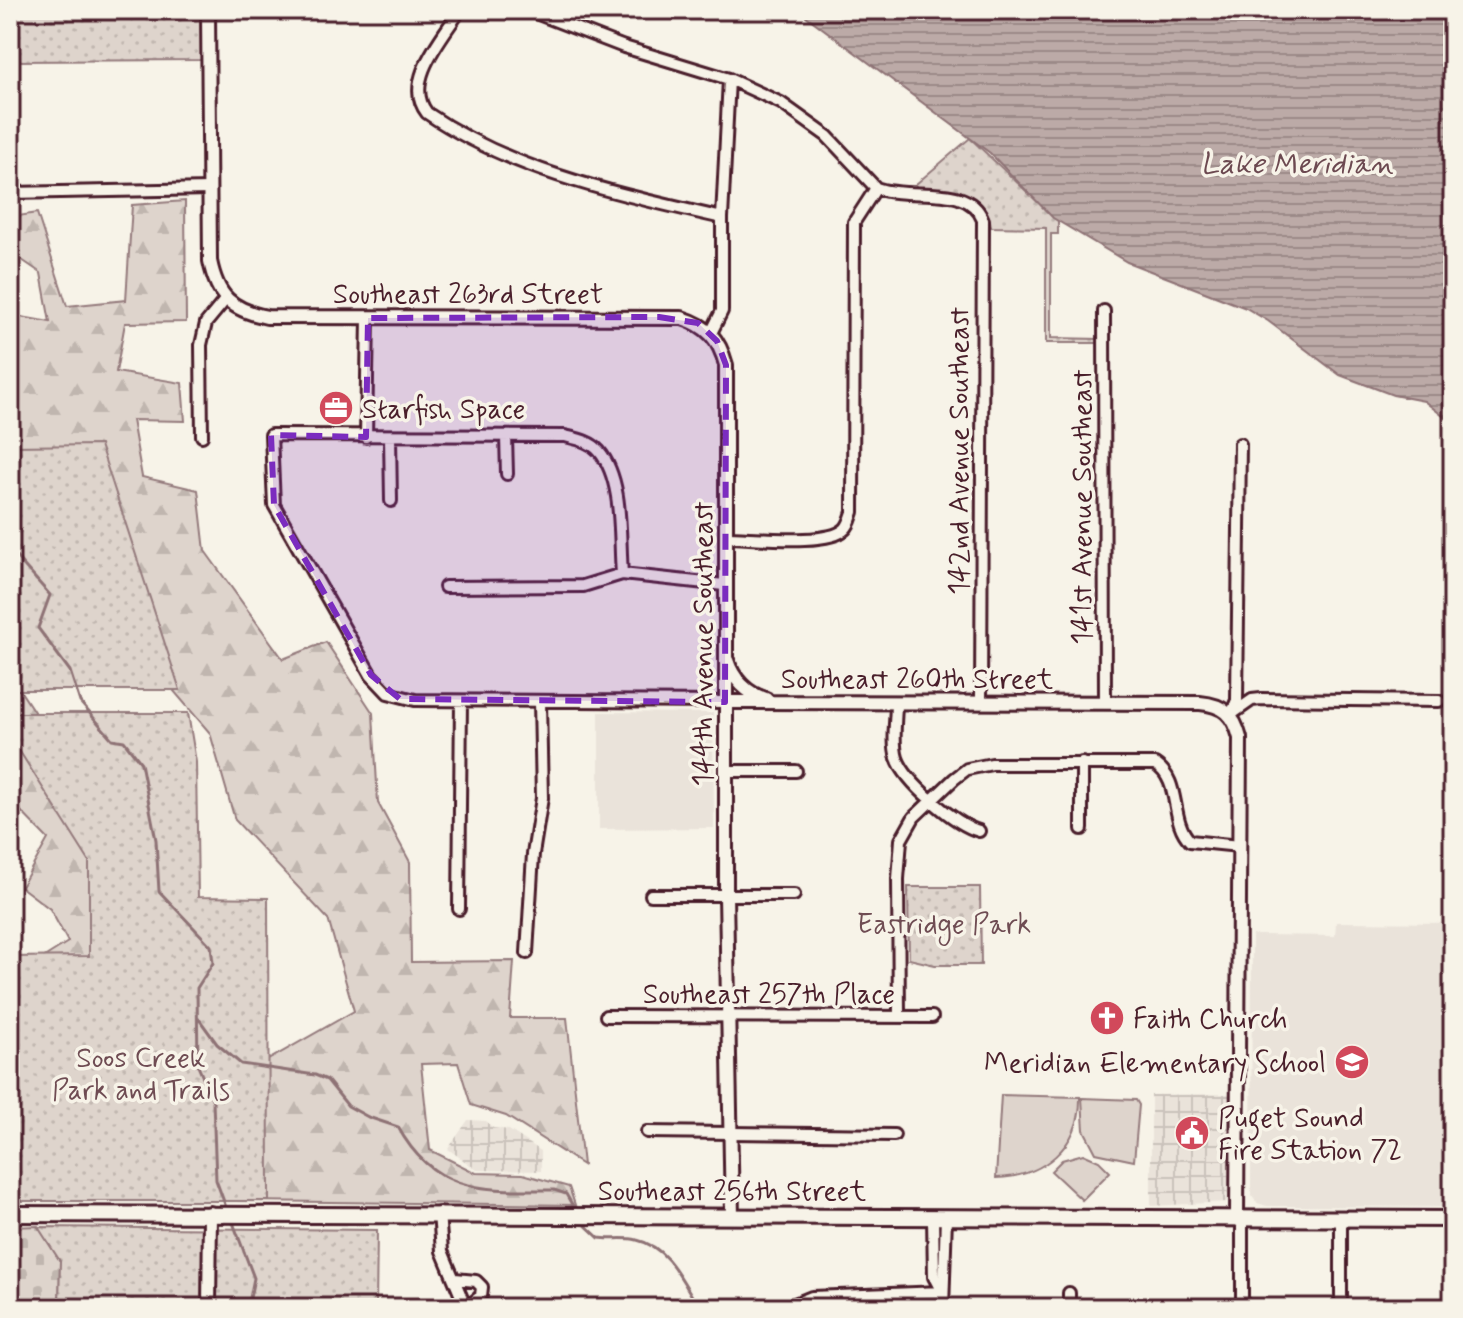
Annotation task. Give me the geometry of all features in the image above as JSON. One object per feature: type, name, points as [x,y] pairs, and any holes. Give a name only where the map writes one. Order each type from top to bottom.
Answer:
[{"type":"main road","name":"Southeast 256th Street","points":[[10,1214],[439,1213],[1453,1219]]},
{"type":"street","points":[[202,436],[203,331],[225,300],[214,282],[210,261],[208,10]]},
{"type":"street","points":[[460,10],[424,68],[418,95],[427,113],[446,126],[516,161],[627,196],[722,218]]},
{"type":"street","points":[[528,10],[624,47],[729,79],[781,103],[827,136],[876,188],[854,222],[853,512],[844,531],[818,538],[727,537]]},
{"type":"street","points":[[711,333],[722,311],[722,218],[729,79]]},
{"type":"street","name":"142nd Avenue Southeast","points":[[876,188],[909,196],[958,195],[973,203],[984,229],[981,702]]},
{"type":"street","points":[[10,193],[210,189]]},
{"type":"street","name":"Southeast 263rd Street","points":[[225,300],[240,309],[267,317],[659,317],[682,318],[711,333]]},
{"type":"street","name":"141st Avenue Southeast","points":[[1104,311],[1105,703]]},
{"type":"street","points":[[368,318],[366,437],[565,436],[582,440],[601,453],[614,486],[622,574]]},
{"type":"street","name":"144th Avenue Southeast","points":[[711,333],[726,365],[725,771],[732,1216]]},
{"type":"street","name":"Southeast 260th Street","points":[[366,437],[271,435],[274,505],[371,675],[388,693],[415,700],[461,701],[1212,704],[1231,715]]},
{"type":"street","points":[[390,436],[391,501]]},
{"type":"street","points":[[506,436],[507,474]]},
{"type":"street","points":[[1240,444],[1237,700],[1231,715],[1240,738],[1237,1216],[1242,1225],[1242,1308]]},
{"type":"street","points":[[445,587],[583,586],[622,574],[724,585]]},
{"type":"street","points":[[725,650],[734,675],[745,688],[759,697],[777,702]]},
{"type":"street","points":[[1231,715],[1252,700],[1261,699],[1439,701]]},
{"type":"street","points":[[459,909],[461,701]]},
{"type":"street","points":[[527,953],[533,854],[542,798],[540,702]]},
{"type":"street","points":[[896,702],[897,758],[908,777],[958,822],[979,831]]},
{"type":"street","points":[[1082,763],[1082,829]]},
{"type":"street","points":[[899,1017],[900,850],[909,824],[967,769],[978,765],[1142,763],[1165,770],[1180,826],[1190,841],[1239,846]]},
{"type":"street","points":[[725,771],[796,771]]},
{"type":"street","points":[[651,895],[794,895]]},
{"type":"street","name":"Southeast 257th Place","points":[[606,1016],[932,1017]]},
{"type":"street","points":[[647,1132],[894,1135]]},
{"type":"street","points":[[209,1308],[222,1213]]},
{"type":"street","points":[[439,1213],[442,1251],[466,1308],[481,1296],[482,1287],[476,1281],[455,1279]]},
{"type":"street","points":[[939,1217],[934,1277],[942,1292],[943,1308]]},
{"type":"street","points":[[1341,1219],[1341,1308]]},
{"type":"street","points":[[785,1308],[812,1297],[942,1292]]},
{"type":"street","points":[[1069,1293],[1069,1308]]},
{"type":"highlighted area","points":[[659,317],[698,323],[717,341],[726,365],[725,702],[400,699],[371,675],[274,505],[271,435],[366,437],[368,318]]},
{"type":"shaded area","points":[[599,712],[713,713],[714,828],[599,829]]},
{"type":"shaded area","name":"Meridian Elementary School","points":[[1336,922],[1453,923],[1453,1207],[1267,1206],[1257,1203],[1251,1195],[1252,935],[1335,936]]},
{"type":"shaded area","points":[[1233,1094],[1227,1202],[1151,1206],[1151,1095]]},
{"type":"shaded area","points":[[468,1120],[486,1121],[493,1128],[509,1130],[541,1151],[541,1171],[477,1170],[448,1149]]},
{"type":"green space","points":[[10,10],[201,10],[202,60],[10,61]]},
{"type":"green space","points":[[970,138],[1058,221],[1058,234],[1051,234],[1051,338],[1100,339],[1100,343],[1046,343],[1046,228],[991,227],[982,204],[973,198],[952,191],[915,191],[916,184]]},
{"type":"green space","points":[[185,201],[186,322],[125,323],[116,372],[182,383],[185,421],[132,420],[142,477],[198,490],[205,551],[283,659],[326,642],[373,713],[378,803],[410,862],[411,962],[514,961],[510,1018],[567,1018],[583,1165],[506,1116],[471,1105],[458,1063],[421,1064],[430,1150],[476,1173],[523,1174],[569,1187],[575,1205],[235,1201],[231,1081],[354,1011],[328,919],[235,820],[210,733],[149,662],[10,464],[10,315],[50,322],[41,273],[19,258],[18,216],[37,213],[67,306],[126,300],[132,205]]},
{"type":"green space","points":[[100,445],[180,690],[10,690],[10,446]]},
{"type":"green space","points":[[10,675],[86,791],[172,981],[14,976],[68,942],[50,909],[21,887],[48,839],[10,800]]},
{"type":"green space","name":"Soos Creek Park and Trails","points":[[10,713],[188,713],[196,762],[198,897],[268,898],[269,1201],[22,1201],[10,1179],[10,957],[89,956],[89,861],[10,736]]},
{"type":"green space","name":"Eastridge Park","points":[[908,887],[980,887],[981,965],[935,965],[909,959]]},
{"type":"green space","points":[[1001,1095],[1080,1097],[1079,1115],[1074,1131],[1056,1156],[1029,1172],[996,1178]]},
{"type":"green space","points":[[1082,1098],[1136,1100],[1139,1105],[1134,1161],[1096,1153],[1084,1130]]},
{"type":"green space","points":[[1083,1154],[1099,1161],[1110,1172],[1082,1200],[1051,1171],[1062,1160]]},
{"type":"green space","points":[[38,1226],[60,1261],[59,1308],[10,1308],[10,1227]]},
{"type":"green space","points":[[38,1227],[377,1230],[376,1308],[59,1308],[60,1261]]},
{"type":"water","name":"Lake Meridian","points":[[798,10],[1453,10],[1453,424],[1424,401],[1393,395],[1340,375],[1246,308],[1127,262],[1053,218],[990,153]]},
{"type":"waterway","points":[[10,550],[50,595],[38,628],[70,671],[80,702],[112,739],[124,741],[141,763],[156,840],[159,891],[211,946],[213,963],[197,988],[198,1066],[213,1101],[216,1180],[227,1210]]},
{"type":"waterway","points":[[199,1019],[217,1044],[241,1064],[315,1075],[327,1080],[348,1106],[398,1127],[412,1149],[428,1166],[445,1177],[484,1188],[554,1190],[566,1194],[574,1208]]},
{"type":"waterway","points":[[232,1220],[254,1278],[248,1308]]},
{"type":"waterway","points":[[583,1223],[599,1238],[637,1240],[658,1250],[674,1267],[699,1308]]},
{"type":"place","name":"Starfish Space","points":[[336,408]]},
{"type":"place","name":"Faith Church","points":[[1107,1018]]},
{"type":"place","name":"Meridian Elementary School","points":[[1352,1062]]},
{"type":"place","name":"Puget Sound Fire Station 72","points":[[1192,1133]]}]
